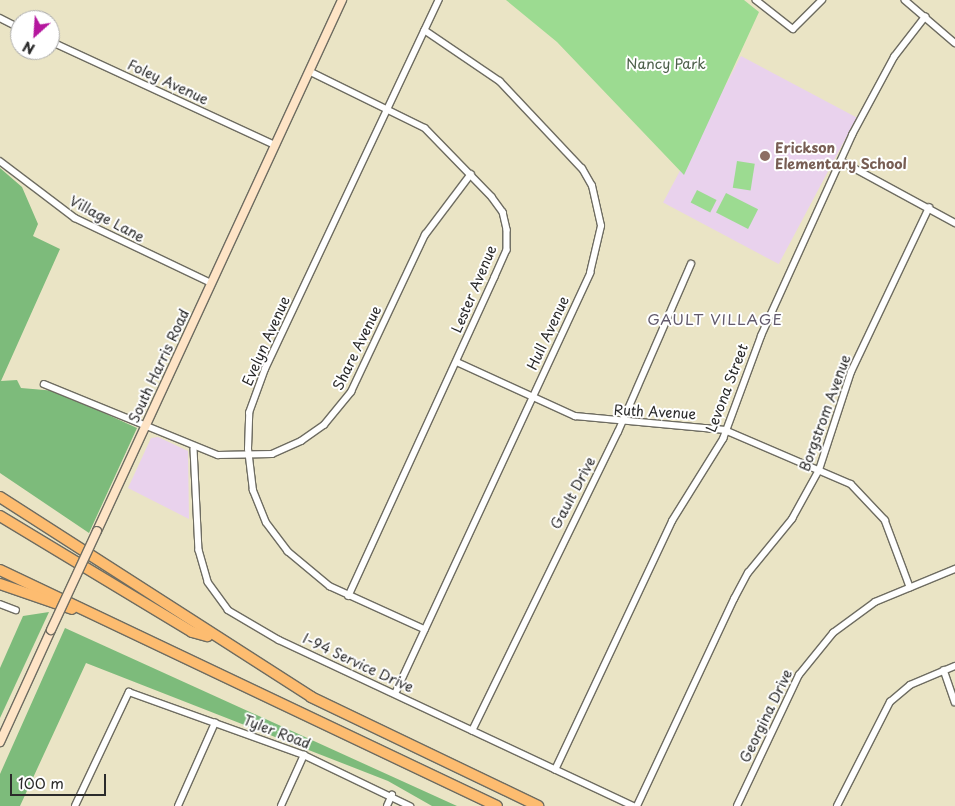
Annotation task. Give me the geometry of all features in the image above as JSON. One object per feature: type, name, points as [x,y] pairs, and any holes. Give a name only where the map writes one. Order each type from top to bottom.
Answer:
[{"type":"highway","points":[[0,497],[215,638],[346,716],[538,806]]},
{"type":"highway","points":[[0,516],[192,632],[215,638]]},
{"type":"highway","points":[[0,570],[497,806]]},
{"type":"highway","points":[[0,584],[66,608],[88,611]]},
{"type":"main road","name":"South Harris Road","points":[[0,742],[342,0]]},
{"type":"street","name":"Evelyn Avenue","points":[[425,630],[349,596],[306,571],[266,523],[253,491],[248,456],[250,413],[256,392],[388,107],[440,0]]},
{"type":"street","points":[[756,0],[793,29],[809,16],[822,0]]},
{"type":"street","points":[[905,0],[955,43]]},
{"type":"street","name":"Levona Street","points":[[555,770],[672,521],[705,472],[726,430],[761,336],[841,161],[894,57],[926,18]]},
{"type":"street","name":"Hull Avenue","points":[[395,694],[598,252],[598,204],[582,169],[500,82],[426,31]]},
{"type":"street","name":"Foley Avenue","points":[[60,46],[275,145]]},
{"type":"street","name":"Lester Avenue","points":[[309,71],[388,107],[425,128],[471,174],[503,212],[507,250],[349,596]]},
{"type":"street","name":"Village Lane","points":[[0,161],[75,218],[211,283]]},
{"type":"street","points":[[841,161],[955,223]]},
{"type":"street","name":"Share Avenue","points":[[44,384],[194,449],[248,456],[272,454],[301,442],[338,411],[425,235],[471,174]]},
{"type":"street","name":"Borgstrom Avenue","points":[[637,806],[748,573],[792,519],[819,470],[851,372],[929,208]]},
{"type":"street","name":"Gault Drive","points":[[472,730],[622,424],[691,264]]},
{"type":"street","name":"Ruth Avenue","points":[[457,362],[575,416],[622,424],[726,430],[857,488],[875,504],[910,587]]},
{"type":"street","name":"I-94 Service Drive","points":[[194,449],[199,550],[216,596],[251,626],[633,806]]},
{"type":"street","name":"Georgina Drive","points":[[737,806],[810,658],[845,622],[910,587],[955,569]]},
{"type":"street","points":[[0,604],[16,610]]},
{"type":"street","points":[[837,806],[890,702],[910,685],[955,666]]},
{"type":"street","points":[[944,670],[955,702]]},
{"type":"street","name":"Tyler Road","points":[[75,806],[129,692],[304,755],[410,806]]},
{"type":"street","points":[[178,806],[215,723]]},
{"type":"street","points":[[281,806],[304,755]]},
{"type":"street","points":[[387,806],[392,796]]},
{"type":"shaded area","name":"Erickson Elementary School","points":[[741,56],[857,118],[779,264],[663,203]]},
{"type":"shaded area","points":[[158,437],[188,451],[189,519],[128,488],[151,438]]},
{"type":"green space","name":"Nancy Park","points":[[506,0],[744,0],[759,12],[684,175],[557,42]]},
{"type":"green space","points":[[737,161],[755,164],[751,190],[733,188]]},
{"type":"green space","points":[[0,168],[22,187],[38,224],[33,236],[60,249],[1,381],[17,380],[21,388],[56,391],[137,428],[89,533],[0,473]]},
{"type":"green space","points":[[697,190],[717,200],[710,212],[691,202]]},
{"type":"green space","points":[[726,193],[758,209],[748,229],[716,213]]},
{"type":"green space","points":[[49,612],[0,718],[0,668],[23,616]]},
{"type":"green space","points":[[65,628],[457,806],[432,806],[388,781],[86,663],[20,806],[0,806],[0,774]]},
{"type":"place","name":"Erickson Elementary School","points":[[765,156]]},
{"type":"district","name":"GAULT VILLAGE","points":[[715,319]]}]
